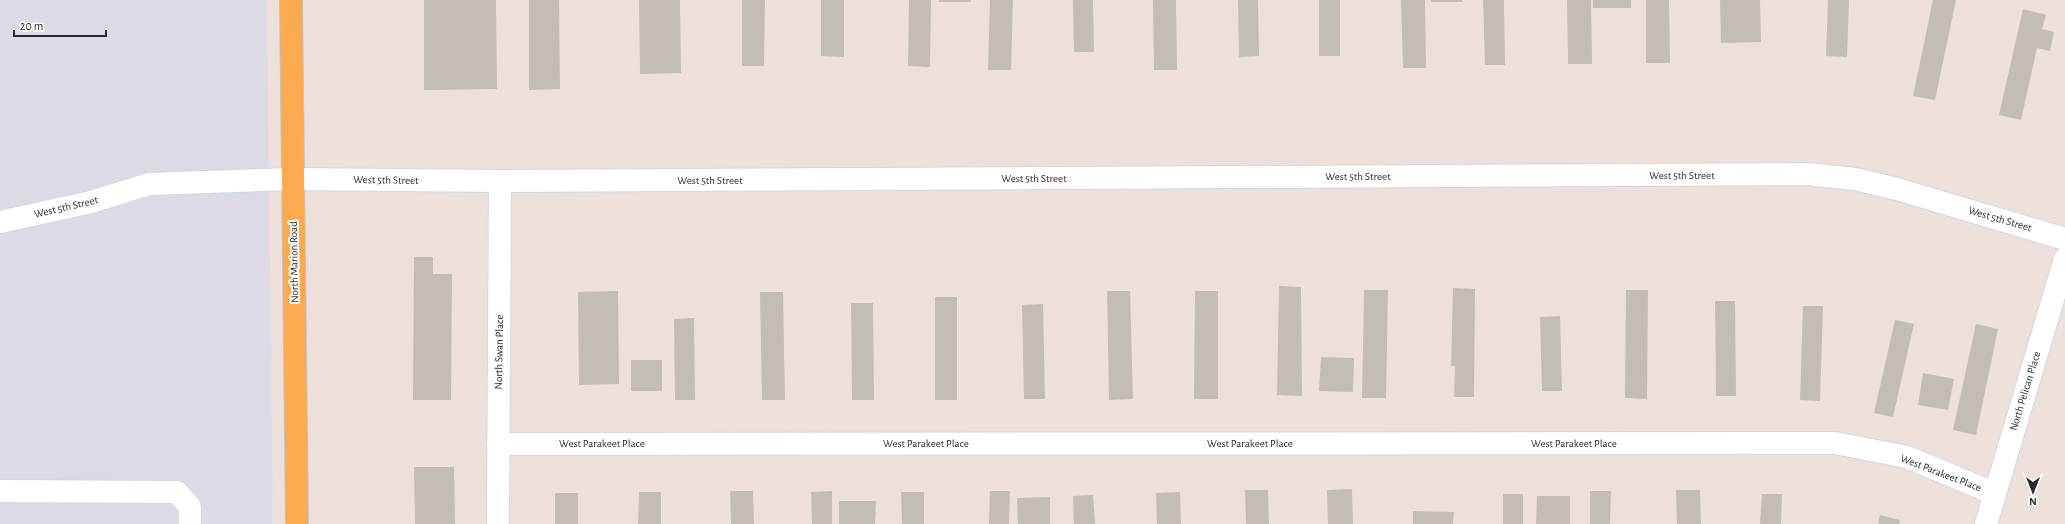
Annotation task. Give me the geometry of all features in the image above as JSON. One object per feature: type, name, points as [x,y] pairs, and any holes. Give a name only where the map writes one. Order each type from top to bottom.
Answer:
[{"type":"main road","name":"North Marion Road","points":[[291,0],[297,524]]},
{"type":"street","name":"West 5th Street","points":[[0,222],[91,202],[149,184],[293,179],[500,181],[1807,174],[1855,179],[1897,189],[2065,238]]},
{"type":"street","name":"North Swan Place","points":[[498,524],[500,181]]},
{"type":"street","name":"North Pelican Place","points":[[1986,524],[1993,493],[2065,259]]},
{"type":"street","name":"West Parakeet Place","points":[[498,444],[1835,442],[1906,457],[1993,493]]},
{"type":"street","points":[[0,490],[177,492],[190,507],[190,524]]},
{"type":"shaded area","points":[[0,0],[267,0],[273,524],[0,524]]},
{"type":"building","points":[[424,0],[496,0],[497,89],[424,90]]},
{"type":"building","points":[[529,0],[559,0],[560,89],[529,90]]},
{"type":"building","points":[[639,0],[680,0],[681,73],[640,74]]},
{"type":"building","points":[[742,0],[765,0],[764,66],[742,66]]},
{"type":"building","points":[[821,0],[844,0],[844,57],[821,56]]},
{"type":"building","points":[[909,0],[931,0],[930,67],[908,66]]},
{"type":"building","points":[[939,0],[971,0],[971,2],[939,2]]},
{"type":"building","points":[[990,0],[1013,0],[1011,70],[988,70]]},
{"type":"building","points":[[1073,0],[1093,0],[1094,52],[1074,52]]},
{"type":"building","points":[[1153,0],[1176,0],[1177,70],[1154,70]]},
{"type":"building","points":[[1238,0],[1258,0],[1259,56],[1239,57]]},
{"type":"building","points":[[1319,0],[1340,0],[1340,56],[1319,56]]},
{"type":"building","points":[[1401,0],[1425,0],[1426,68],[1403,68]]},
{"type":"building","points":[[1431,0],[1462,0],[1462,2],[1431,2]]},
{"type":"building","points":[[1483,0],[1504,0],[1505,65],[1485,65]]},
{"type":"building","points":[[1567,0],[1591,0],[1592,64],[1568,64]]},
{"type":"building","points":[[1593,0],[1631,0],[1631,8],[1593,8]]},
{"type":"building","points":[[1646,0],[1669,0],[1670,63],[1646,63]]},
{"type":"building","points":[[1720,0],[1760,0],[1761,42],[1721,43]]},
{"type":"building","points":[[1828,0],[1849,0],[1847,57],[1826,56]]},
{"type":"building","points":[[1933,0],[1956,0],[1935,100],[1913,96]]},
{"type":"building","points":[[2023,9],[2046,15],[2042,29],[2054,32],[2050,51],[2037,48],[2021,120],[1999,115]]},
{"type":"building","points":[[414,257],[433,257],[433,274],[452,274],[451,400],[413,400]]},
{"type":"building","points":[[1279,286],[1301,287],[1302,396],[1277,395]]},
{"type":"building","points":[[1453,288],[1475,289],[1474,397],[1454,397],[1455,366],[1451,366]]},
{"type":"building","points":[[1364,290],[1388,290],[1386,398],[1362,398]]},
{"type":"building","points":[[1626,290],[1648,290],[1647,399],[1625,398]]},
{"type":"building","points":[[618,291],[619,384],[579,385],[578,292]]},
{"type":"building","points":[[1107,291],[1130,291],[1133,399],[1109,400]]},
{"type":"building","points":[[1195,291],[1218,291],[1218,399],[1194,399]]},
{"type":"building","points":[[760,292],[783,292],[785,400],[762,400]]},
{"type":"building","points":[[935,297],[957,297],[957,400],[935,400]]},
{"type":"building","points":[[1715,301],[1735,301],[1736,396],[1716,396]]},
{"type":"building","points":[[851,303],[873,303],[874,400],[852,400]]},
{"type":"building","points":[[1043,304],[1045,399],[1024,399],[1022,305]]},
{"type":"building","points":[[1803,306],[1823,306],[1820,401],[1800,400]]},
{"type":"building","points":[[1560,316],[1562,391],[1542,391],[1540,317]]},
{"type":"building","points":[[694,318],[695,400],[675,400],[674,319]]},
{"type":"building","points":[[1895,320],[1914,324],[1893,417],[1874,413]]},
{"type":"building","points":[[1976,324],[1998,329],[1976,435],[1953,430]]},
{"type":"building","points":[[1321,357],[1354,358],[1353,392],[1319,391]]},
{"type":"building","points":[[631,360],[662,360],[662,391],[631,391]]},
{"type":"building","points":[[1923,373],[1954,379],[1948,410],[1918,405]]},
{"type":"building","points":[[414,467],[454,467],[455,524],[415,524]]},
{"type":"building","points":[[1352,489],[1353,524],[1328,524],[1327,490]]},
{"type":"building","points":[[1245,490],[1268,490],[1269,524],[1246,524]]},
{"type":"building","points":[[1676,490],[1700,490],[1701,524],[1677,524]]},
{"type":"building","points":[[730,491],[753,491],[754,524],[731,524]]},
{"type":"building","points":[[832,491],[832,524],[812,524],[811,492]]},
{"type":"building","points":[[990,491],[1010,491],[1009,524],[989,524]]},
{"type":"building","points":[[1590,491],[1611,491],[1610,524],[1590,524]]},
{"type":"building","points":[[639,492],[661,492],[661,524],[638,524]]},
{"type":"building","points":[[901,492],[924,492],[924,524],[902,524]]},
{"type":"building","points":[[1180,492],[1181,524],[1157,524],[1156,493]]},
{"type":"building","points":[[555,493],[578,493],[578,524],[555,524]]},
{"type":"building","points":[[1503,494],[1523,494],[1523,524],[1503,524]]},
{"type":"building","points":[[1762,494],[1782,494],[1781,524],[1760,524]]},
{"type":"building","points":[[1093,495],[1095,524],[1074,524],[1073,496]]},
{"type":"building","points":[[1537,496],[1570,496],[1570,524],[1536,524]]},
{"type":"building","points":[[1050,497],[1050,524],[1018,524],[1017,498]]},
{"type":"building","points":[[839,501],[876,501],[875,524],[839,524]]},
{"type":"building","points":[[1413,511],[1454,512],[1453,524],[1413,524]]},
{"type":"building","points":[[1880,515],[1900,520],[1899,524],[1878,524]]}]
